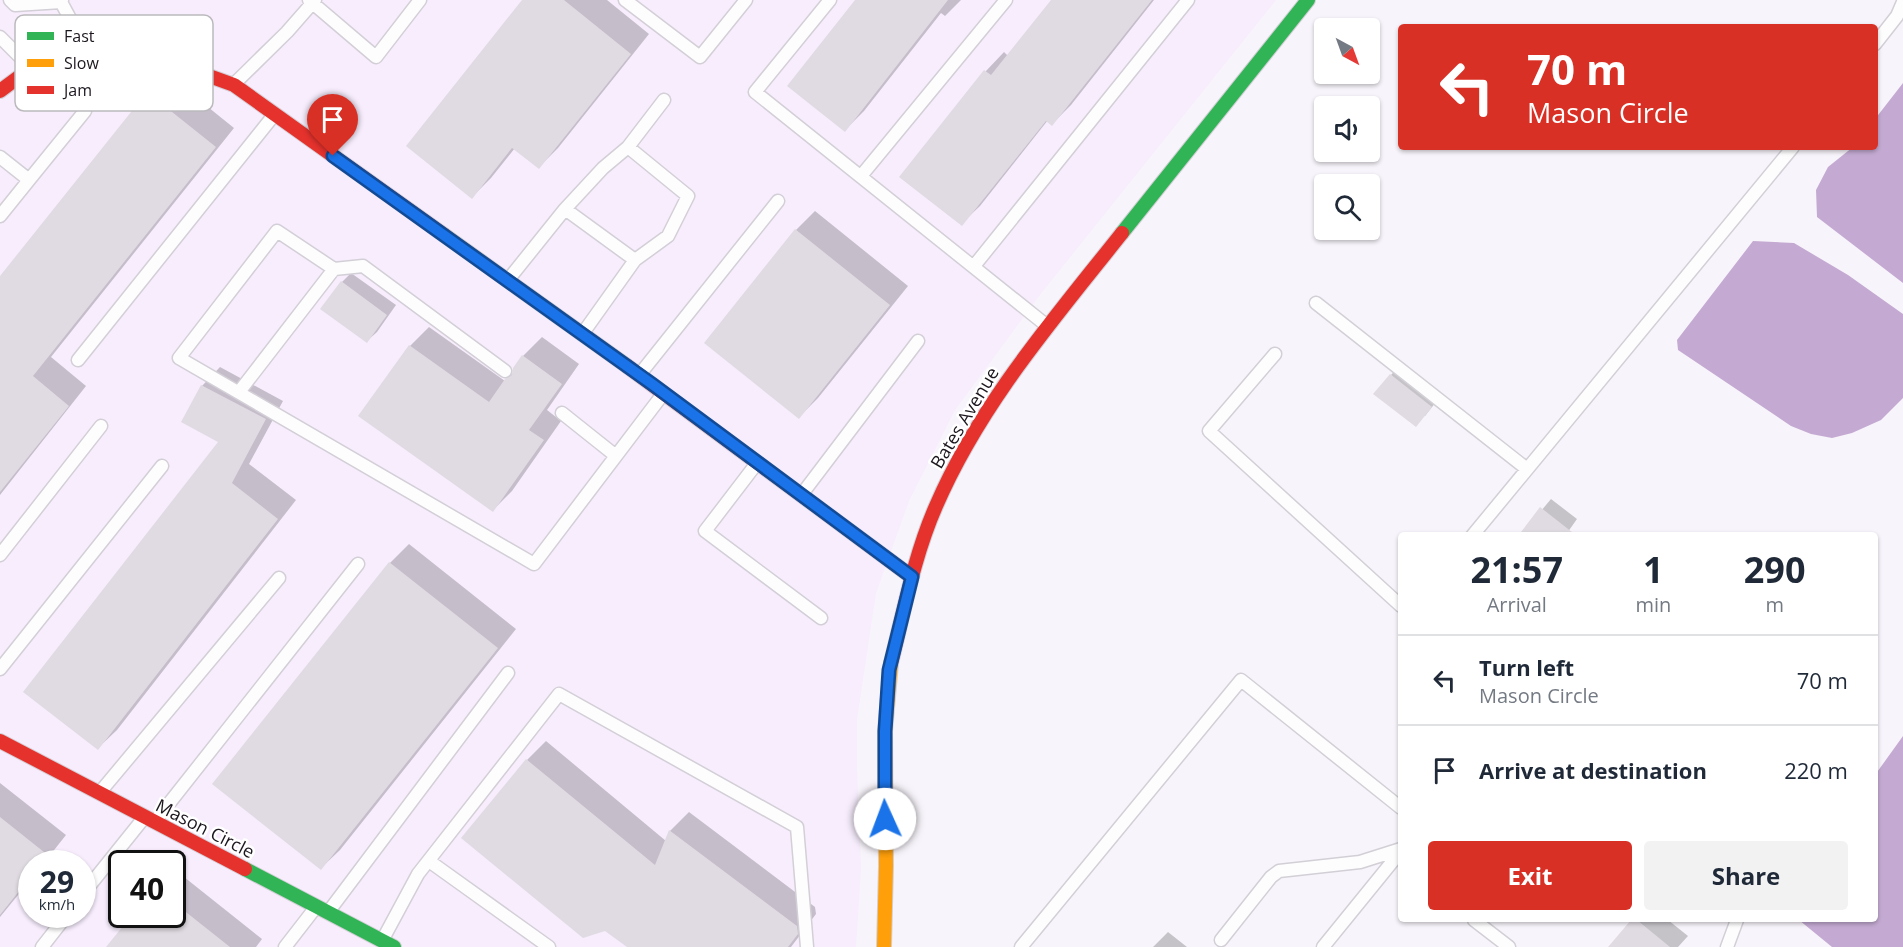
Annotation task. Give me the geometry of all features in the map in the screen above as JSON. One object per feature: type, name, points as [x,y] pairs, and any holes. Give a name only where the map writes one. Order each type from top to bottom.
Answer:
[{"type":"street","name":"Bates Avenue","points":[[884,947],[885,731],[889,670],[912,577],[935,508],[963,448],[1018,364],[1308,0]]},
{"type":"street","points":[[213,77],[234,85],[275,114],[640,375],[912,577]]},
{"type":"street","points":[[0,91],[15,80]]},
{"type":"street","name":"Mason Circle","points":[[0,741],[322,909],[381,943]]},
{"type":"lane","points":[[10,0],[15,5],[62,1],[69,15]]},
{"type":"lane","points":[[234,85],[287,32],[312,1],[376,57],[420,0]]},
{"type":"lane","points":[[625,0],[700,57],[746,0]]},
{"type":"lane","points":[[830,0],[755,92],[1047,326]]},
{"type":"lane","points":[[861,176],[1006,0]]},
{"type":"lane","points":[[974,266],[1188,0]]},
{"type":"lane","points":[[1878,40],[1897,16],[1903,2]]},
{"type":"lane","points":[[0,37],[15,52]]},
{"type":"lane","points":[[507,281],[565,209],[603,168],[628,147],[664,100]]},
{"type":"lane","points":[[0,216],[85,111]]},
{"type":"lane","points":[[78,360],[275,114]]},
{"type":"lane","points":[[582,334],[635,260],[668,236],[688,196],[628,147]]},
{"type":"lane","points":[[1475,532],[1791,150]]},
{"type":"lane","points":[[0,157],[29,180]]},
{"type":"lane","points":[[640,375],[778,201]]},
{"type":"lane","points":[[565,209],[635,260]]},
{"type":"lane","points":[[505,372],[363,266],[334,269],[277,231],[179,357],[534,564],[664,393]]},
{"type":"lane","points":[[239,392],[334,269]]},
{"type":"lane","points":[[1316,303],[1527,469]]},
{"type":"lane","points":[[801,495],[918,341]]},
{"type":"lane","points":[[1275,354],[1209,431],[1398,603]]},
{"type":"lane","points":[[562,413],[616,456]]},
{"type":"lane","points":[[0,555],[101,426]]},
{"type":"lane","points":[[758,462],[705,531],[821,618]]},
{"type":"lane","points":[[0,669],[162,465]]},
{"type":"lane","points":[[96,879],[148,820],[358,564]]},
{"type":"lane","points":[[99,794],[279,578]]},
{"type":"lane","points":[[285,947],[322,909],[508,673]]},
{"type":"lane","points":[[1022,947],[1241,680],[1398,806]]},
{"type":"lane","points":[[381,943],[418,874],[558,694],[797,827],[807,947]]},
{"type":"lane","points":[[1221,940],[1271,877],[1279,871],[1360,862],[1398,851]]},
{"type":"lane","points":[[1323,947],[1398,854]]},
{"type":"lane","points":[[429,861],[549,947]]},
{"type":"lane","points":[[1477,922],[1509,947]]},
{"type":"lane","points":[[1727,947],[1736,922]]},
{"type":"lane","points":[[42,947],[57,928]]},
{"type":"shaded area","points":[[0,0],[1276,0],[1039,296],[955,410],[909,501],[876,593],[857,719],[861,868],[856,947],[0,947]]},
{"type":"shaded area","points":[[1903,83],[1903,283],[1817,217],[1816,190],[1828,167],[1849,150],[1878,150],[1878,115]]},
{"type":"shaded area","points":[[1753,241],[1794,243],[1848,275],[1903,314],[1903,398],[1881,420],[1852,433],[1832,438],[1811,434],[1791,426],[1678,350],[1677,340]]},
{"type":"shaded area","points":[[1903,736],[1903,947],[1832,947],[1801,922],[1878,922],[1878,771]]},
{"type":"building","points":[[522,0],[564,0],[631,54],[539,169],[512,148],[472,199],[406,146]]},
{"type":"building","points":[[855,0],[948,0],[845,132],[787,86]]},
{"type":"building","points":[[1051,0],[1152,0],[1052,126],[1046,121],[962,226],[899,177],[984,70],[991,75]]},
{"type":"building","points":[[132,111],[171,111],[216,147],[33,376],[69,406],[0,492],[0,276]]},
{"type":"building","points":[[795,229],[890,305],[799,419],[704,343]]},
{"type":"building","points":[[341,281],[387,315],[367,343],[320,309]]},
{"type":"building","points":[[409,345],[489,402],[505,379],[512,375],[513,368],[522,355],[562,384],[529,430],[544,440],[493,512],[358,416]]},
{"type":"building","points":[[1390,374],[1432,407],[1416,427],[1373,394]]},
{"type":"building","points":[[201,385],[266,419],[232,483],[278,519],[98,750],[23,692],[218,442],[181,422]]},
{"type":"building","points":[[1540,507],[1572,532],[1521,532]]},
{"type":"building","points":[[389,562],[498,648],[321,870],[212,784]]},
{"type":"building","points":[[526,759],[655,865],[669,830],[797,926],[798,934],[788,947],[627,947],[605,931],[583,938],[461,838]]},
{"type":"building","points":[[0,817],[41,850],[18,850],[18,892],[0,915]]},
{"type":"building","points":[[186,912],[230,947],[106,947],[121,928],[186,928]]},
{"type":"building","points":[[1629,922],[1639,922],[1670,947],[1608,947]]},
{"type":"traffic: fast","points":[[1122,233],[1308,0]]},
{"type":"traffic: fast","points":[[245,869],[394,947]]},
{"type":"traffic: slow","points":[[444,235],[627,366]]},
{"type":"traffic: slow","points":[[884,947],[885,731],[891,663]]},
{"type":"traffic: jam","points":[[213,77],[234,85],[444,235]]},
{"type":"traffic: jam","points":[[0,91],[15,80]]},
{"type":"traffic: jam","points":[[891,663],[910,584],[928,525],[954,469],[974,433],[1020,364],[1122,233]]},
{"type":"traffic: jam","points":[[627,366],[912,577]]},
{"type":"traffic: jam","points":[[0,741],[245,869]]},
{"type":"route","points":[[333,156],[652,384],[912,577],[889,670],[885,731],[885,819]]}]
